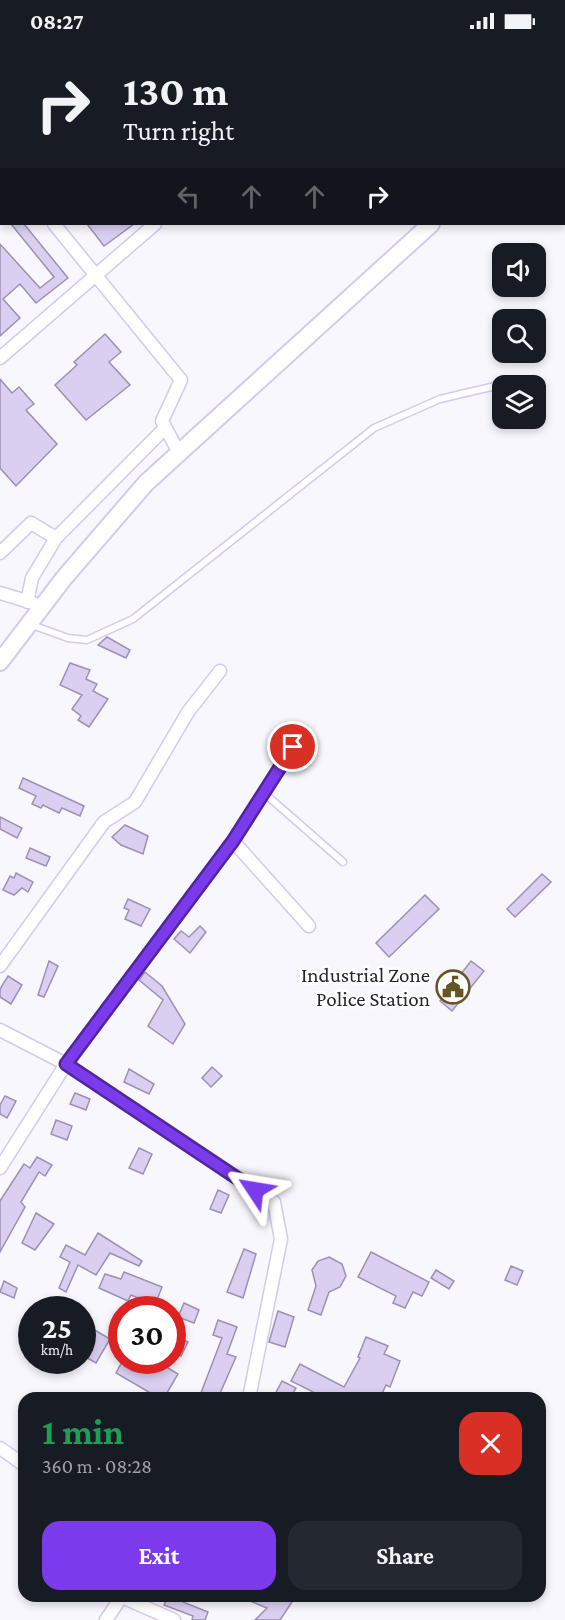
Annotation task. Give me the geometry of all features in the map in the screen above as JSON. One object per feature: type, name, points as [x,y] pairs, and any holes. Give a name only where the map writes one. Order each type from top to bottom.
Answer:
[{"type":"main road","points":[[0,662],[28,624],[34,604],[146,483],[430,225]]},
{"type":"street","points":[[55,225],[182,380],[162,422],[179,453]]},
{"type":"street","points":[[0,358],[98,276],[153,225]]},
{"type":"street","points":[[0,593],[34,604],[32,578],[56,538],[164,429]]},
{"type":"street","points":[[0,553],[32,523],[56,538]]},
{"type":"street","points":[[0,966],[104,822],[135,802],[188,712],[220,670]]},
{"type":"street","points":[[0,1168],[66,1064],[233,841],[293,747]]},
{"type":"street","points":[[233,841],[309,926]]},
{"type":"street","points":[[0,1030],[66,1064],[274,1202],[281,1239],[250,1392]]},
{"type":"street","points":[[0,1448],[18,1461]]},
{"type":"street","points":[[106,1620],[119,1602]]},
{"type":"street","points":[[133,1602],[174,1620]]},
{"type":"lane","points":[[28,624],[68,638],[87,640],[133,619],[374,428],[440,399],[492,387]]},
{"type":"lane","points":[[264,792],[343,862]]},
{"type":"building","points":[[12,225],[25,225],[68,278],[36,303],[20,284],[3,299],[20,318],[0,336],[0,244],[40,288],[54,277]]},
{"type":"building","points":[[88,225],[133,225],[104,246]]},
{"type":"building","points":[[105,334],[121,352],[109,362],[130,385],[86,420],[55,385],[77,365],[74,362]]},
{"type":"building","points":[[0,379],[12,393],[19,387],[34,404],[26,410],[57,444],[16,486],[0,468]]},
{"type":"building","points":[[107,637],[130,650],[126,658],[98,645]]},
{"type":"building","points":[[70,663],[90,670],[86,679],[97,684],[93,691],[108,699],[89,727],[78,720],[81,716],[72,709],[82,695],[60,685]]},
{"type":"building","points":[[23,778],[84,806],[80,816],[62,808],[59,813],[43,805],[41,808],[32,804],[36,796],[19,788]]},
{"type":"building","points":[[0,817],[22,828],[17,838],[0,829]]},
{"type":"building","points":[[125,825],[148,836],[143,854],[121,845],[112,837]]},
{"type":"building","points":[[30,848],[50,857],[46,866],[26,858]]},
{"type":"building","points":[[16,873],[33,882],[28,892],[22,888],[14,895],[3,890],[10,876],[14,878]]},
{"type":"building","points":[[542,874],[551,882],[515,917],[507,909]]},
{"type":"building","points":[[425,895],[439,909],[389,957],[376,943]]},
{"type":"building","points":[[128,899],[150,909],[141,926],[125,919],[129,910],[124,908]]},
{"type":"building","points":[[200,926],[206,932],[190,953],[174,939],[181,931],[189,937]]},
{"type":"building","points":[[49,961],[58,966],[44,997],[38,995]]},
{"type":"building","points":[[471,961],[484,971],[452,1011],[440,1001]]},
{"type":"building","points":[[145,972],[162,986],[185,1024],[173,1044],[148,1026],[163,1000],[139,980]]},
{"type":"building","points":[[8,976],[22,985],[11,1004],[0,997],[0,989]]},
{"type":"building","points":[[212,1067],[222,1076],[211,1087],[202,1078]]},
{"type":"building","points":[[129,1069],[154,1084],[149,1094],[124,1082]]},
{"type":"building","points":[[75,1093],[90,1099],[86,1110],[70,1104]]},
{"type":"building","points":[[5,1096],[16,1101],[7,1118],[0,1114],[0,1105]]},
{"type":"building","points":[[56,1120],[72,1126],[67,1140],[51,1134]]},
{"type":"building","points":[[139,1148],[152,1154],[143,1174],[129,1168]]},
{"type":"building","points":[[37,1157],[52,1165],[45,1176],[39,1172],[21,1202],[25,1207],[0,1252],[0,1201],[24,1164],[30,1168]]},
{"type":"building","points":[[218,1190],[229,1195],[221,1213],[210,1209]]},
{"type":"building","points":[[36,1213],[54,1224],[35,1250],[22,1243]]},
{"type":"building","points":[[98,1233],[142,1261],[139,1266],[110,1253],[96,1275],[78,1265],[66,1292],[59,1288],[70,1262],[60,1257],[66,1245],[85,1255]]},
{"type":"building","points":[[244,1249],[256,1254],[243,1298],[227,1292]]},
{"type":"building","points":[[371,1252],[429,1282],[422,1296],[413,1292],[405,1308],[393,1303],[396,1296],[358,1277]]},
{"type":"building","points":[[329,1257],[342,1264],[346,1276],[340,1287],[329,1292],[321,1315],[308,1310],[316,1286],[312,1270],[318,1261]]},
{"type":"building","points":[[511,1266],[523,1271],[517,1285],[505,1280]]},
{"type":"building","points":[[436,1270],[454,1281],[449,1289],[431,1278]]},
{"type":"building","points":[[124,1272],[162,1287],[158,1296],[117,1296],[99,1288],[105,1274],[121,1279]]},
{"type":"building","points":[[4,1281],[17,1288],[14,1298],[0,1292]]},
{"type":"building","points":[[186,1304],[199,1310],[194,1323],[186,1320]]},
{"type":"building","points":[[278,1311],[294,1317],[285,1347],[269,1342]]},
{"type":"building","points":[[218,1320],[237,1327],[227,1354],[236,1357],[221,1392],[201,1392],[222,1338],[213,1335]]},
{"type":"building","points":[[96,1331],[108,1338],[108,1342],[96,1363]]},
{"type":"building","points":[[366,1337],[388,1346],[384,1354],[400,1361],[390,1387],[386,1385],[383,1392],[313,1392],[291,1381],[300,1364],[344,1387],[360,1358],[358,1357]]},
{"type":"building","points":[[118,1374],[178,1374],[168,1392],[149,1392]]},
{"type":"building","points":[[282,1381],[296,1388],[294,1392],[276,1392]]},
{"type":"building","points":[[165,1602],[183,1602],[208,1612],[205,1620],[192,1620],[193,1616],[164,1605]]},
{"type":"building","points":[[252,1602],[292,1602],[280,1620],[255,1620],[267,1608]]},
{"type":"place","name":"Industrial Zone Police Station","points":[[453,987]]},
{"type":"route","points":[[255,1190],[66,1064],[233,841],[293,747]]}]
